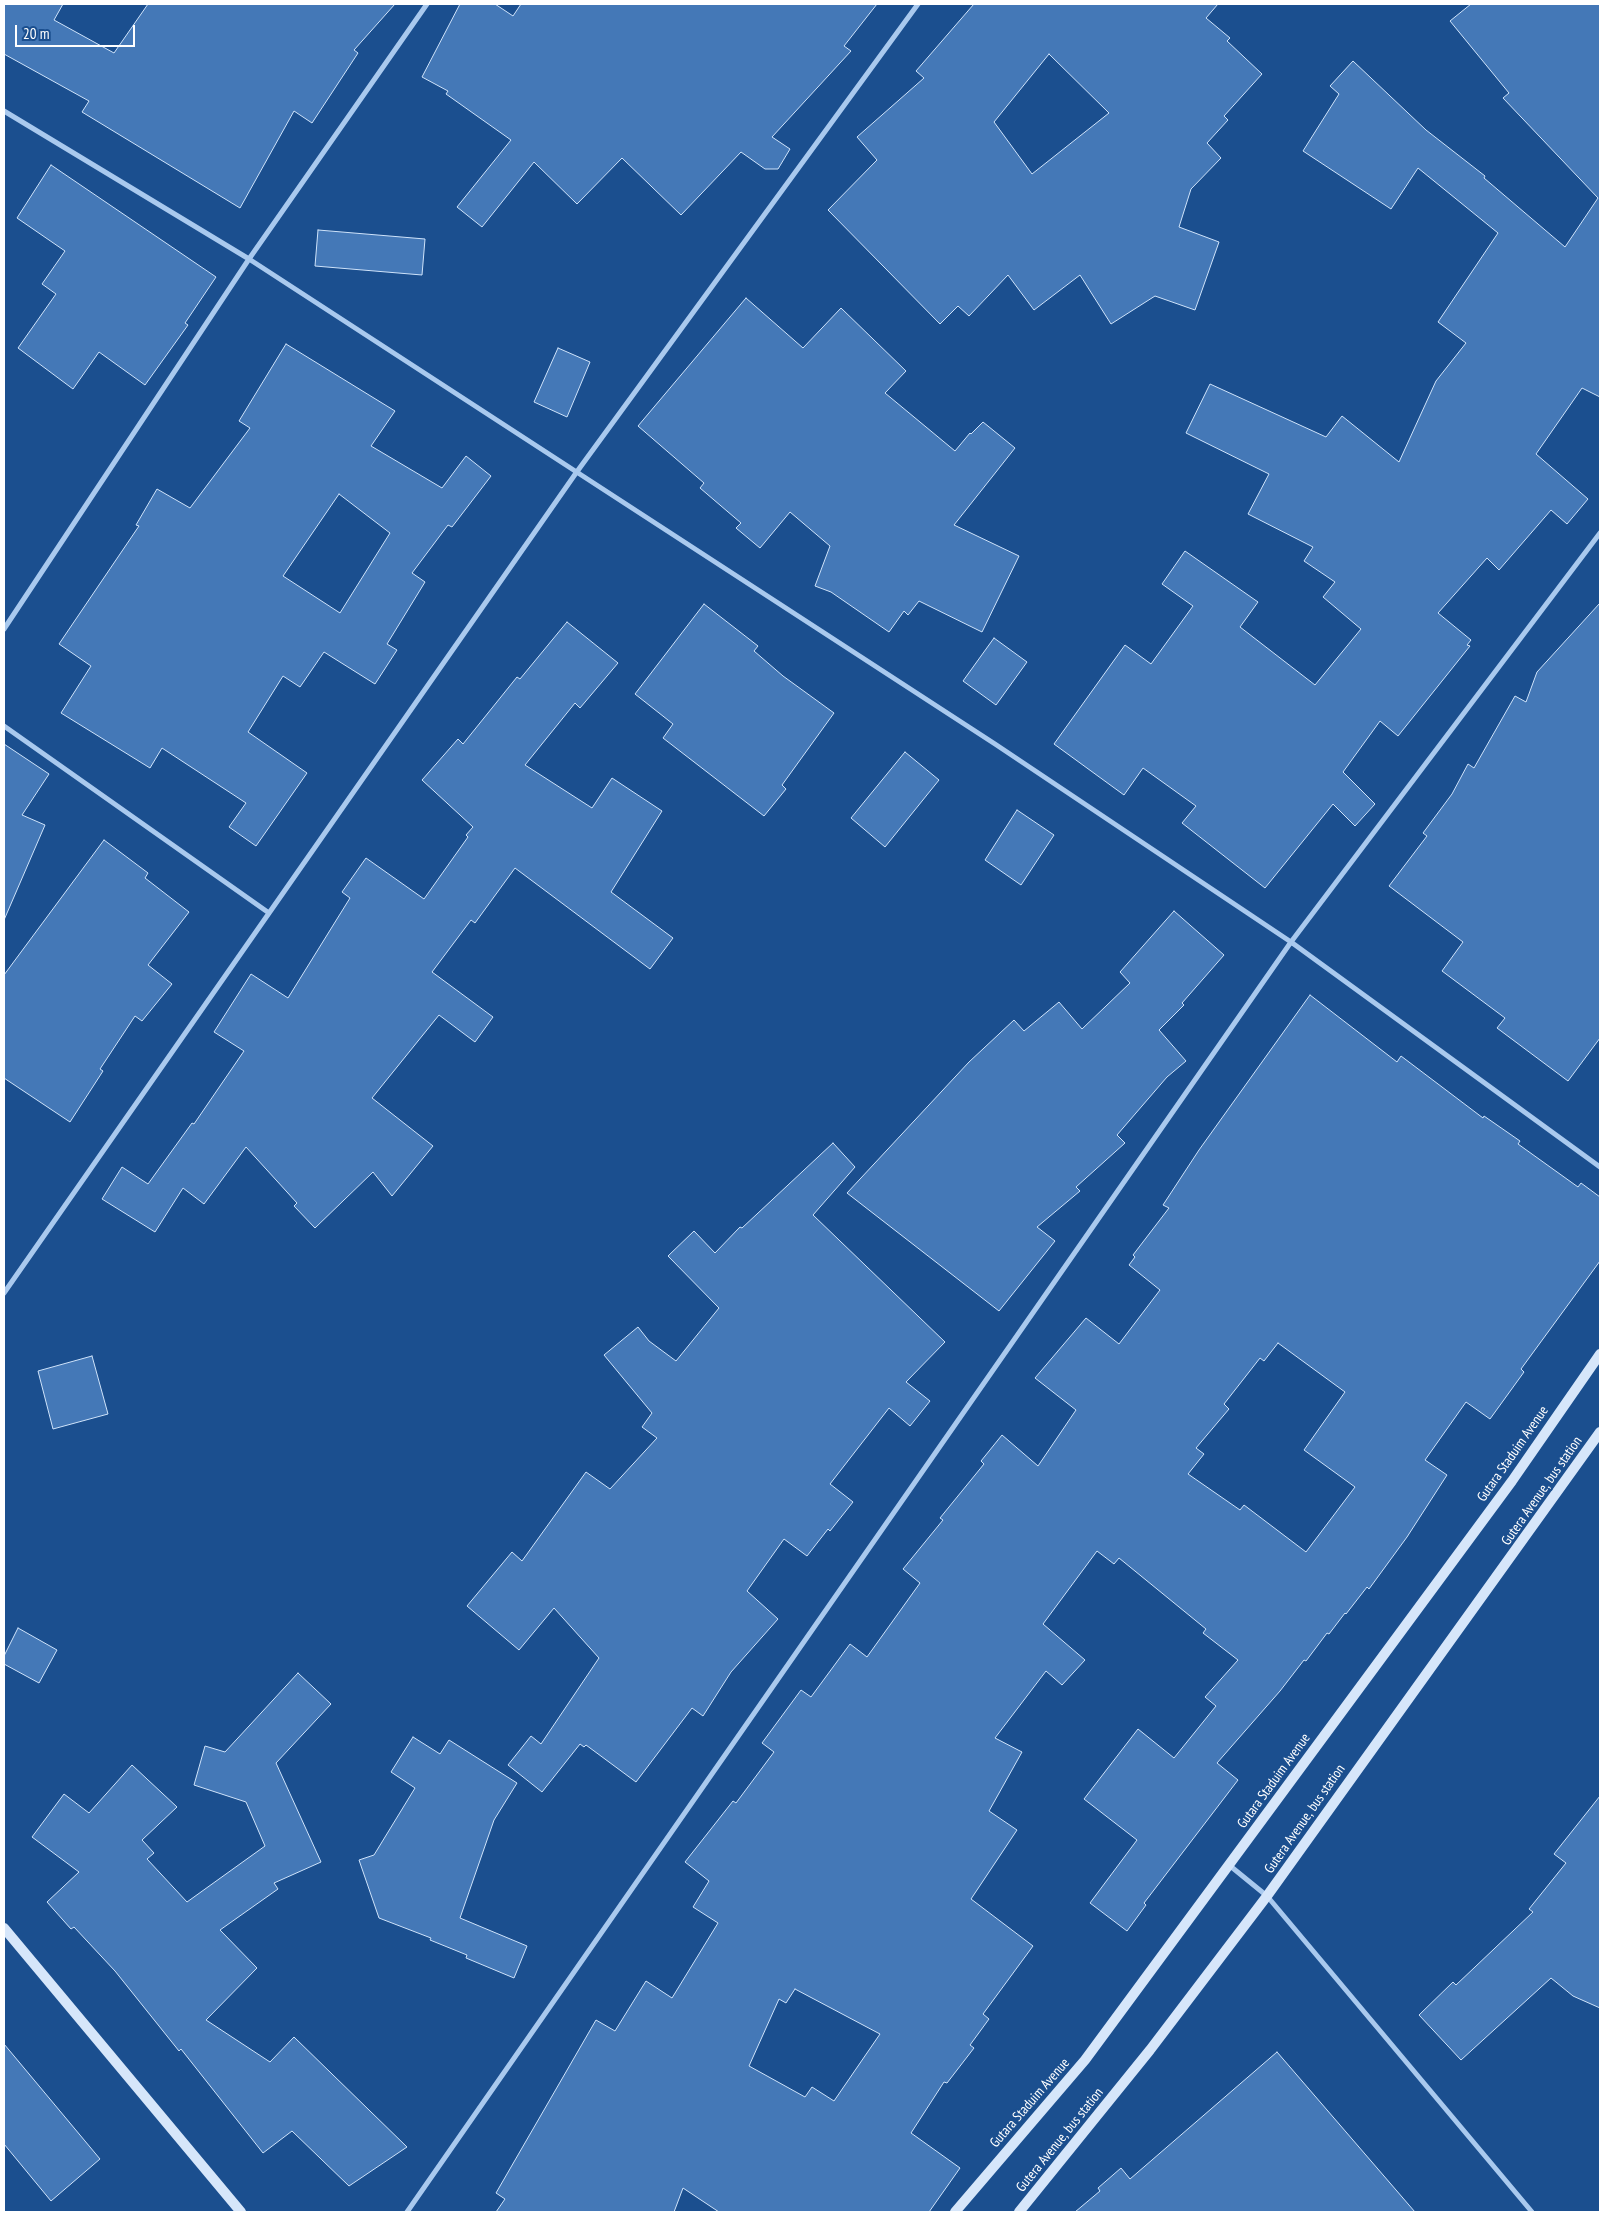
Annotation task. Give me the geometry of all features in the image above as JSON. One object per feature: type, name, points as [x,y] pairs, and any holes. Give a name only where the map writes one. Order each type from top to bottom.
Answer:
[{"type":"main road","name":"Gutara Staduim Avenue","points":[[955,2212],[1085,2060],[1512,1480],[1600,1354]]},
{"type":"main road","name":"Gutera Avenue, bus station","points":[[1020,2212],[1150,2050],[1267,1896],[1600,1432]]},
{"type":"main road","points":[[4,1928],[240,2212]]},
{"type":"street","points":[[4,629],[249,259],[427,4]]},
{"type":"street","points":[[4,1293],[576,473],[918,4]]},
{"type":"street","points":[[4,111],[249,259],[995,744],[1291,942],[1600,1166]]},
{"type":"street","points":[[407,2212],[1291,942],[1600,533]]},
{"type":"street","points":[[4,726],[269,914]]},
{"type":"street","points":[[1229,1865],[1267,1896],[1532,2212]]},
{"type":"building","points":[[4,4],[63,4],[54,20],[114,53],[148,4],[395,4],[354,50],[358,53],[312,123],[294,111],[240,208],[82,112],[89,101],[4,54]]},
{"type":"building","points":[[460,4],[495,4],[513,16],[521,4],[877,4],[844,46],[851,51],[772,137],[790,149],[778,169],[765,169],[741,152],[681,215],[622,158],[577,204],[534,162],[482,227],[457,207],[511,140],[446,94],[448,91],[422,77]]},
{"type":"building","points":[[974,4],[1218,4],[1206,18],[1230,38],[1227,41],[1262,74],[1224,116],[1228,120],[1207,143],[1221,158],[1191,189],[1179,227],[1219,242],[1195,310],[1155,296],[1111,324],[1080,275],[1034,310],[1008,275],[969,316],[958,306],[940,324],[828,210],[877,160],[857,137],[924,78],[916,71]],"holes":[[[1049,54],[1109,113],[1032,174],[994,122]]]},
{"type":"building","points":[[1471,4],[1600,4],[1600,397],[1582,388],[1536,454],[1588,499],[1567,524],[1551,510],[1499,570],[1487,558],[1438,613],[1471,640],[1467,645],[1470,646],[1398,736],[1380,721],[1343,772],[1375,804],[1355,826],[1333,804],[1265,888],[1182,823],[1196,806],[1143,768],[1124,795],[1054,744],[1125,645],[1151,664],[1193,606],[1162,584],[1185,551],[1258,602],[1240,627],[1315,685],[1361,629],[1323,597],[1335,582],[1304,561],[1313,547],[1248,514],[1269,474],[1186,433],[1210,384],[1326,437],[1342,416],[1399,462],[1436,381],[1466,343],[1438,322],[1498,233],[1418,168],[1391,209],[1303,151],[1339,94],[1330,86],[1353,61],[1426,130],[1485,176],[1484,178],[1565,247],[1598,198],[1503,98],[1509,93],[1450,21]]},
{"type":"building","points":[[51,165],[216,277],[185,323],[188,325],[145,385],[99,352],[73,389],[18,348],[56,294],[42,284],[65,251],[17,218]]},
{"type":"building","points":[[318,230],[425,239],[422,275],[315,266]]},
{"type":"building","points":[[746,298],[803,348],[841,308],[906,371],[885,393],[955,451],[970,433],[983,422],[1015,448],[954,525],[1019,556],[982,632],[919,601],[908,615],[904,611],[889,632],[831,592],[815,586],[830,546],[790,512],[760,548],[736,528],[741,523],[700,488],[704,483],[638,426]]},
{"type":"building","points":[[286,344],[395,411],[371,446],[442,488],[466,456],[491,476],[452,527],[448,525],[412,573],[425,582],[387,644],[397,650],[375,684],[324,652],[300,687],[283,676],[248,732],[307,773],[256,846],[229,827],[246,803],[162,748],[150,768],[61,713],[91,666],[59,644],[139,526],[136,525],[157,489],[190,508],[250,428],[239,421]],"holes":[[[339,494],[390,533],[340,613],[283,576]]]},
{"type":"building","points":[[558,348],[590,362],[567,417],[534,402]]},
{"type":"building","points":[[1600,603],[1600,1038],[1568,1081],[1497,1028],[1505,1018],[1442,971],[1463,942],[1389,886],[1427,836],[1423,833],[1452,794],[1468,764],[1474,768],[1515,696],[1526,702],[1537,672]]},
{"type":"building","points":[[704,604],[758,646],[754,651],[783,676],[834,713],[782,785],[786,789],[764,816],[663,738],[673,724],[635,694]]},
{"type":"building","points":[[567,622],[618,663],[580,708],[575,703],[525,765],[592,808],[612,778],[662,811],[611,892],[673,938],[650,969],[515,868],[475,923],[471,920],[432,972],[493,1017],[475,1042],[439,1015],[372,1098],[433,1146],[392,1196],[373,1172],[315,1228],[294,1206],[297,1203],[246,1147],[204,1204],[183,1188],[155,1232],[102,1199],[122,1167],[148,1184],[192,1123],[194,1124],[244,1051],[214,1032],[251,974],[288,998],[350,898],[342,892],[366,858],[424,899],[473,827],[422,780],[458,739],[463,744],[517,677],[520,679]]},
{"type":"building","points":[[994,638],[1027,662],[996,705],[963,681]]},
{"type":"building","points":[[4,744],[49,774],[22,815],[45,825],[4,920]]},
{"type":"building","points":[[905,752],[939,780],[885,847],[851,818]]},
{"type":"building","points":[[1017,810],[1054,835],[1021,885],[985,860]]},
{"type":"building","points":[[104,840],[148,873],[145,878],[189,912],[148,965],[172,984],[142,1021],[135,1016],[100,1069],[103,1071],[70,1122],[4,1078],[4,975]]},
{"type":"building","points":[[1174,911],[1224,955],[1182,1003],[1184,1005],[1159,1030],[1186,1061],[1167,1077],[1117,1135],[1125,1143],[1076,1187],[1080,1191],[1037,1227],[1055,1241],[999,1311],[847,1193],[969,1062],[1014,1020],[1024,1031],[1059,1002],[1082,1029],[1130,983],[1120,972]]},
{"type":"building","points":[[1310,995],[1397,1062],[1401,1056],[1483,1118],[1484,1116],[1520,1141],[1518,1144],[1578,1187],[1581,1183],[1600,1197],[1600,1261],[1521,1369],[1524,1372],[1490,1419],[1466,1402],[1425,1460],[1447,1475],[1407,1537],[1369,1589],[1367,1587],[1329,1634],[1327,1633],[1306,1661],[1304,1660],[1280,1691],[1217,1763],[1238,1780],[1144,1903],[1146,1905],[1127,1931],[1090,1903],[1137,1840],[1084,1799],[1138,1729],[1174,1758],[1216,1706],[1205,1697],[1238,1660],[1203,1633],[1206,1629],[1119,1558],[1114,1564],[1097,1551],[1043,1624],[1085,1660],[1062,1685],[1046,1671],[995,1738],[1022,1752],[989,1811],[1017,1830],[971,1899],[1033,1946],[983,2014],[989,2019],[970,2045],[974,2048],[947,2083],[944,2082],[911,2133],[960,2168],[929,2212],[719,2212],[683,2188],[674,2212],[496,2212],[505,2199],[496,2193],[596,2020],[615,2031],[646,1981],[672,1998],[718,1923],[693,1907],[709,1881],[685,1862],[733,1801],[736,1803],[774,1752],[762,1743],[801,1690],[811,1697],[850,1644],[867,1657],[920,1583],[903,1569],[943,1520],[940,1518],[984,1464],[981,1461],[1002,1435],[1038,1466],[1076,1410],[1035,1378],[1086,1318],[1119,1344],[1160,1290],[1129,1265],[1135,1257],[1133,1255],[1169,1208],[1163,1205],[1199,1150]],"holes":[[[1278,1343],[1345,1392],[1304,1450],[1355,1487],[1306,1552],[1244,1505],[1240,1510],[1188,1474],[1204,1454],[1196,1448],[1229,1409],[1224,1404],[1260,1358],[1264,1361]],[[795,1989],[880,2034],[834,2101],[812,2087],[805,2097],[749,2066],[779,1999],[786,2003]]]},
{"type":"building","points":[[833,1143],[855,1167],[813,1215],[945,1342],[906,1382],[930,1401],[910,1426],[889,1408],[830,1484],[853,1502],[830,1531],[828,1529],[807,1556],[784,1539],[747,1591],[778,1619],[731,1672],[703,1716],[692,1708],[636,1782],[586,1745],[584,1747],[580,1744],[542,1792],[508,1765],[531,1736],[541,1744],[599,1658],[554,1608],[519,1650],[467,1606],[512,1552],[522,1561],[586,1472],[610,1489],[657,1438],[642,1427],[652,1413],[604,1355],[638,1327],[649,1341],[676,1361],[719,1308],[668,1256],[694,1231],[715,1253],[740,1227],[742,1228]]},
{"type":"building","points":[[92,1356],[108,1414],[53,1429],[38,1371]]},
{"type":"building","points":[[18,1628],[57,1650],[39,1683],[4,1664],[4,1656]]},
{"type":"building","points":[[298,1673],[331,1704],[276,1763],[321,1862],[274,1883],[278,1889],[220,1930],[257,1968],[206,2020],[270,2062],[294,2037],[407,2147],[349,2186],[292,2131],[263,2153],[181,2049],[179,2051],[115,1971],[74,1927],[71,1929],[47,1902],[79,1872],[32,1837],[64,1794],[89,1813],[132,1765],[177,1807],[142,1840],[154,1853],[147,1859],[187,1902],[265,1846],[246,1802],[194,1785],[205,1746],[225,1752]]},
{"type":"building","points":[[413,1737],[440,1754],[449,1740],[517,1783],[494,1820],[460,1918],[527,1946],[514,1978],[466,1958],[467,1955],[430,1940],[431,1938],[379,1918],[359,1860],[374,1855],[415,1788],[391,1772]]},
{"type":"building","points":[[1600,1796],[1600,2008],[1573,1996],[1551,1978],[1461,2060],[1419,2015],[1453,1982],[1456,1985],[1533,1912],[1529,1909],[1566,1863],[1554,1854]]},
{"type":"building","points":[[4,2044],[100,2159],[51,2201],[4,2144]]},
{"type":"building","points":[[1277,2052],[1415,2212],[1075,2212],[1100,2191],[1098,2188],[1121,2168],[1130,2179]]}]
